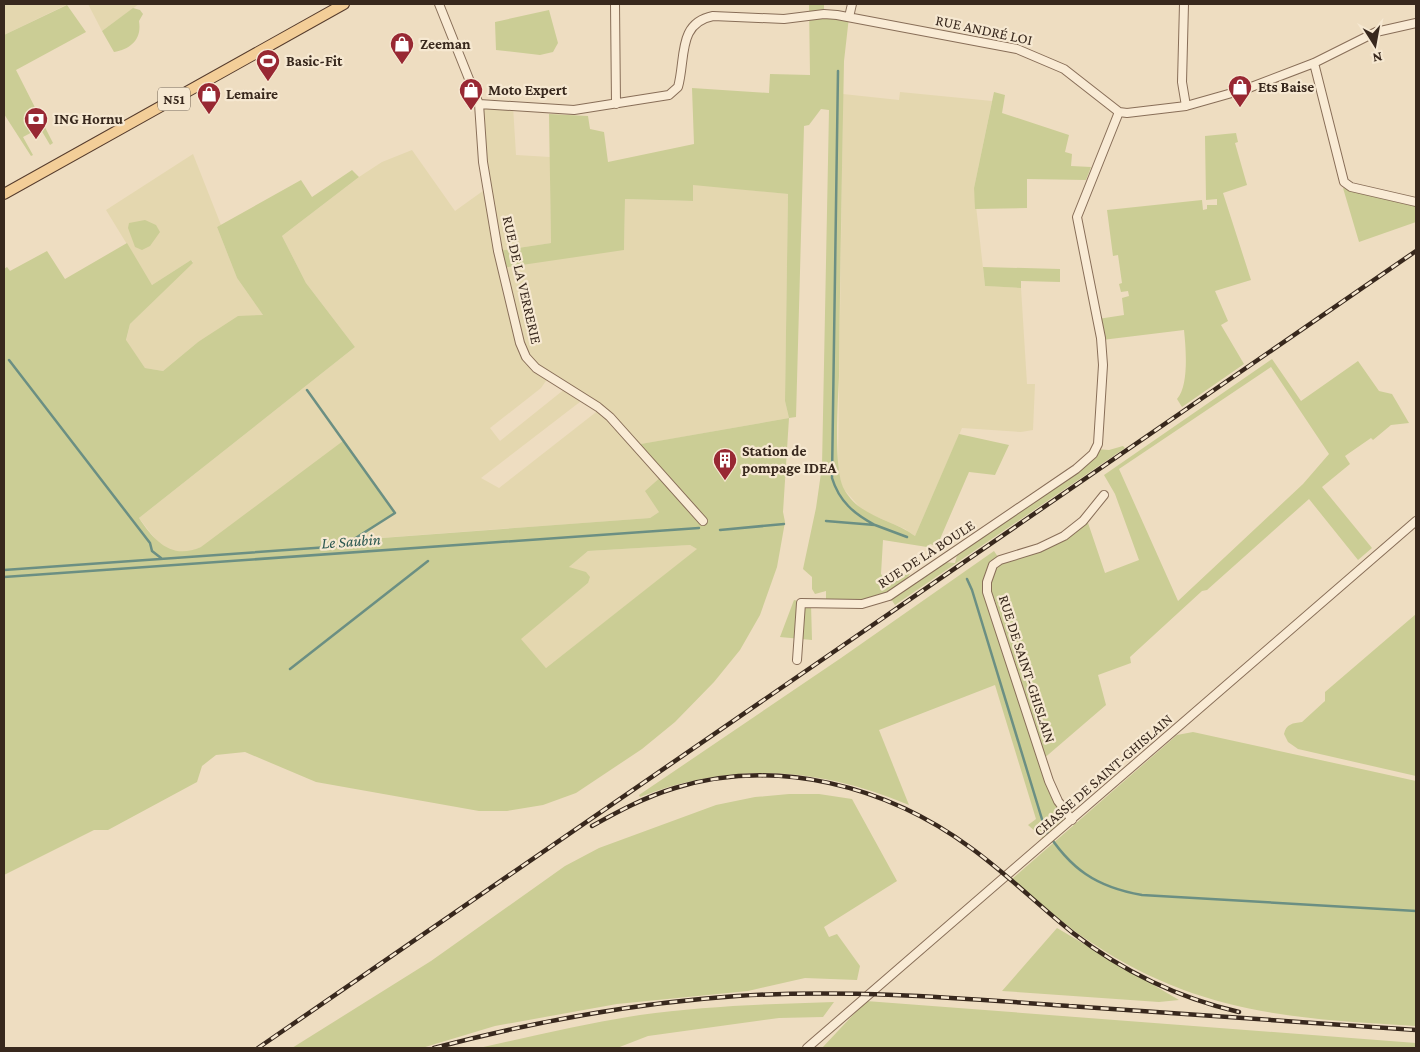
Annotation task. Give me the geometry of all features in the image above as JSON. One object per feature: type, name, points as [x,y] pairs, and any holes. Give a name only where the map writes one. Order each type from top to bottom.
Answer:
[{"type":"main road","name":"N51","points":[[4,194],[344,4]]},
{"type":"street","name":"RUE DE LA VERRERIE","points":[[439,4],[479,104],[483,162],[498,251],[520,342],[526,357],[548,378],[585,398],[610,417],[703,521]]},
{"type":"street","points":[[479,104],[574,110],[616,104],[615,4]]},
{"type":"street","points":[[849,17],[852,4]]},
{"type":"street","points":[[1184,4],[1182,82],[1186,106]]},
{"type":"street","name":"RUE ANDRÉ LOI","points":[[616,104],[663,97],[674,91],[680,80],[688,32],[702,18],[713,16],[784,19],[824,14],[849,17],[1025,51],[1064,70],[1119,112]]},
{"type":"street","points":[[1119,112],[1186,106],[1246,89],[1314,63],[1376,32],[1416,23]]},
{"type":"street","points":[[1314,63],[1344,182],[1351,186],[1416,202]]},
{"type":"street","name":"RUE DE LA BOULE","points":[[797,660],[801,603],[862,604],[889,596],[1076,469],[1096,449],[1099,439],[1103,392],[1102,338],[1077,217],[1119,112]]},
{"type":"street","name":"RUE DE SAINT-GHISLAIN","points":[[1072,820],[1058,801],[1049,781],[988,592],[987,582],[993,565],[1000,560],[1054,542],[1076,528],[1104,495]]},
{"type":"street","name":"CHASSE DE SAINT-GHISLAIN","points":[[807,1048],[1416,522]]},
{"type":"shaded area","points":[[4,4],[68,4],[4,35]]},
{"type":"shaded area","points":[[88,4],[139,4],[102,31]]},
{"type":"shaded area","points":[[900,92],[992,101],[974,188],[985,286],[1021,288],[1027,384],[1035,384],[1033,430],[1021,432],[962,428],[915,536],[905,529],[863,511],[842,487],[838,468],[843,94],[899,100]]},
{"type":"shaded area","points":[[479,104],[513,106],[516,155],[550,157],[551,243],[498,251],[624,250],[625,199],[692,201],[693,184],[788,194],[785,401],[789,418],[636,445],[662,476],[659,512],[650,518],[353,540],[201,547],[193,551],[179,553],[168,550],[160,545],[139,518],[355,347],[306,283],[282,236],[359,177],[382,162],[412,150],[455,211],[487,188]],"holes":[[[548,378],[566,388],[500,441],[490,428],[541,388]],[[585,398],[600,409],[499,488],[481,478]]]},
{"type":"shaded area","points":[[193,154],[221,225],[217,227],[237,278],[263,315],[198,342],[163,371],[145,368],[126,341],[130,324],[193,262],[191,260],[152,285],[106,210]]},
{"type":"shaded area","points":[[690,545],[698,549],[546,668],[520,639],[588,583],[569,567],[588,551]]},
{"type":"green space","points":[[809,4],[824,4],[824,14],[849,17],[844,61],[837,434],[838,466],[844,489],[858,506],[915,536],[959,434],[1009,445],[995,475],[969,472],[937,546],[930,544],[927,547],[883,540],[881,574],[885,579],[900,572],[910,574],[894,590],[872,598],[849,601],[826,602],[826,591],[815,594],[812,589],[812,577],[803,569],[816,508],[822,466],[829,110],[821,109],[809,125],[804,126],[796,417],[789,418],[785,401],[788,194],[693,185],[693,201],[625,199],[624,250],[502,268],[498,251],[551,243],[549,114],[588,116],[590,129],[604,132],[608,162],[694,144],[692,88],[769,93],[770,74],[810,75]]},
{"type":"green space","points":[[67,5],[86,32],[16,70],[53,143],[50,145],[40,128],[23,137],[33,155],[31,156],[4,114],[4,35]]},
{"type":"green space","points":[[133,8],[140,10],[143,14],[139,21],[137,38],[130,46],[114,52],[102,31]]},
{"type":"green space","points":[[549,10],[558,43],[553,52],[540,55],[496,50],[495,22]]},
{"type":"green space","points":[[994,92],[1005,95],[1002,113],[1069,135],[1065,152],[1072,154],[1071,166],[1091,167],[1086,180],[1027,179],[1027,208],[975,209],[974,188]]},
{"type":"green space","points":[[1236,133],[1238,142],[1235,143],[1247,185],[1223,193],[1251,280],[1215,291],[1228,321],[1221,325],[1244,364],[1182,407],[1177,399],[1181,393],[1185,376],[1184,330],[1102,340],[1098,319],[1124,315],[1122,298],[1129,296],[1128,291],[1121,292],[1119,284],[1122,283],[1118,255],[1113,256],[1107,210],[1202,200],[1203,210],[1207,209],[1207,205],[1217,205],[1217,199],[1206,200],[1205,136]]},
{"type":"green space","points":[[352,170],[359,177],[282,236],[306,283],[355,347],[139,518],[158,541],[173,550],[191,550],[201,547],[343,441],[395,513],[355,540],[650,518],[659,512],[645,491],[662,476],[635,445],[789,418],[783,512],[785,522],[777,567],[760,615],[740,650],[714,682],[675,722],[642,749],[576,793],[543,805],[507,811],[479,811],[316,782],[245,752],[216,755],[202,766],[197,782],[108,830],[94,830],[4,875],[4,269],[7,267],[10,271],[47,251],[65,279],[127,243],[152,285],[191,260],[193,263],[130,324],[126,340],[145,368],[163,371],[198,342],[238,316],[263,315],[237,278],[217,227],[301,180],[312,197]],"holes":[[[690,545],[697,549],[546,668],[521,639],[588,583],[590,577],[586,572],[569,567],[588,551]]]},
{"type":"green space","points":[[1343,188],[1416,205],[1416,222],[1359,242]]},
{"type":"green space","points":[[145,220],[156,225],[160,232],[150,246],[142,250],[135,247],[128,228],[129,223]]},
{"type":"green space","points":[[983,267],[1060,269],[1060,282],[1021,281],[1021,288],[985,286]]},
{"type":"green space","points":[[1272,359],[1301,401],[1358,361],[1379,391],[1392,394],[1409,423],[1391,425],[1373,440],[1371,438],[1345,456],[1350,464],[1322,487],[1372,548],[1358,560],[1309,499],[1207,590],[1202,591],[1130,657],[1131,663],[1098,675],[1106,705],[1042,760],[1049,781],[1072,820],[1047,842],[1028,825],[1036,819],[995,685],[879,730],[909,805],[875,792],[842,783],[809,776],[775,773],[708,778],[674,785],[640,797],[639,795],[841,658],[994,551],[1000,560],[1039,548],[1086,517],[1105,573],[1139,560],[1115,494],[1104,475]],"holes":[[[1271,367],[1329,454],[1303,484],[1178,601],[1119,469]]]},
{"type":"green space","points":[[1123,446],[1125,448],[895,605],[889,596],[943,562],[955,563],[957,555],[1076,469],[1096,449],[1109,450]]},
{"type":"green space","points":[[794,600],[811,604],[812,640],[780,637]]},
{"type":"green space","points":[[1416,614],[1416,776],[1298,749],[1288,742],[1284,734],[1288,726],[1302,722],[1325,701],[1325,692]]},
{"type":"green space","points":[[1193,732],[1416,781],[1416,1026],[1288,1015],[1208,998],[1170,985],[1131,966],[1081,936],[1012,879],[1177,735]]},
{"type":"green space","points":[[819,794],[852,799],[897,881],[824,927],[829,937],[837,934],[860,966],[857,980],[805,978],[748,991],[617,1004],[495,1026],[422,1048],[292,1048],[431,961],[565,866],[599,848],[716,805],[755,797]]},
{"type":"green space","points":[[1057,928],[1179,1000],[1159,1002],[1002,991]]},
{"type":"green space","points":[[866,1001],[1416,1043],[1416,1048],[822,1048]]},
{"type":"green space","points":[[834,1002],[823,1017],[779,1018],[648,1036],[617,1048],[479,1048],[640,1015],[713,1007]]},
{"type":"waterway","points":[[838,71],[832,478],[839,494],[848,506],[875,525]]},
{"type":"waterway","points":[[9,360],[150,543],[152,551],[161,558]]},
{"type":"waterway","points":[[4,570],[343,546],[395,513],[307,390]]},
{"type":"waterway","points":[[826,521],[875,525],[907,537]]},
{"type":"waterway","points":[[720,530],[784,524]]},
{"type":"waterway","name":"Le Saubin","points":[[4,577],[699,528]]},
{"type":"waterway","points":[[290,669],[428,561]]},
{"type":"waterway","points":[[967,579],[1045,829],[1064,855],[1086,874],[1111,887],[1142,895],[1416,911]]},
{"type":"railway","points":[[258,1048],[1416,251]]},
{"type":"railway","points":[[592,826],[653,796],[675,788],[714,779],[752,776],[791,777],[830,783],[904,808],[938,826],[997,868],[1073,933],[1131,971],[1173,991],[1239,1012]]},
{"type":"railway","points":[[434,1048],[546,1022],[660,1003],[737,996],[820,993],[945,997],[1416,1030]]},
{"type":"place","name":"Zeeman","points":[[402,65]]},
{"type":"place","name":"Basic-Fit","points":[[268,82]]},
{"type":"place","name":"Ets Baise","points":[[1240,108]]},
{"type":"place","name":"Moto Expert","points":[[471,111]]},
{"type":"place","name":"Lemaire","points":[[209,115]]},
{"type":"place","name":"ING Hornu","points":[[36,140]]},
{"type":"place","name":"Station de pompage IDEA","points":[[725,481]]}]
